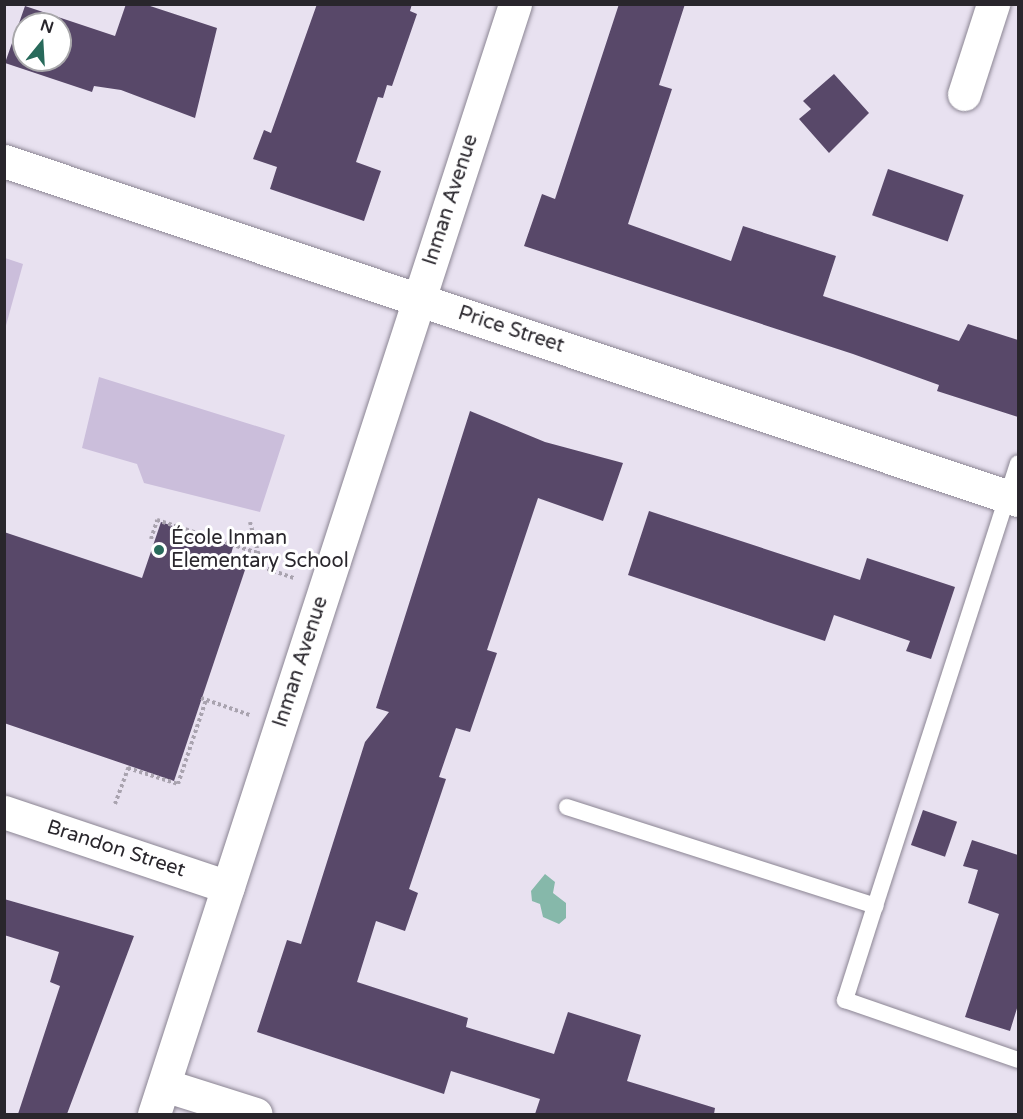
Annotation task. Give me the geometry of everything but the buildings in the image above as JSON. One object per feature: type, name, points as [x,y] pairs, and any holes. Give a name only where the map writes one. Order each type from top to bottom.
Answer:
[{"type":"street","name":"Inman Avenue","points":[[159,1100],[515,4]]},
{"type":"street","points":[[964,94],[993,4]]},
{"type":"street","name":"Price Street","points":[[4,161],[1013,497]]},
{"type":"street","name":"Brandon Street","points":[[4,812],[228,887]]},
{"type":"street","points":[[159,1100],[256,1114]]},
{"type":"lane","points":[[1018,464],[1013,497],[845,1000],[1018,1060]]},
{"type":"lane","points":[[567,807],[875,906]]},
{"type":"path","points":[[151,539],[157,520],[258,553]]},
{"type":"path","points":[[250,522],[262,567],[301,581]]},
{"type":"path","points":[[115,804],[129,767],[178,784],[203,699],[254,716]]},
{"type":"shaded area","points":[[4,258],[23,264],[5,329]]},
{"type":"shaded area","points":[[99,377],[285,435],[260,512],[144,483],[137,464],[82,448]]},
{"type":"shaded area","points":[[545,874],[555,882],[553,893],[566,903],[566,918],[559,924],[543,917],[540,904],[532,901],[531,891]]},
{"type":"place","name":"École Inman Elementary School","points":[[159,550]]}]
